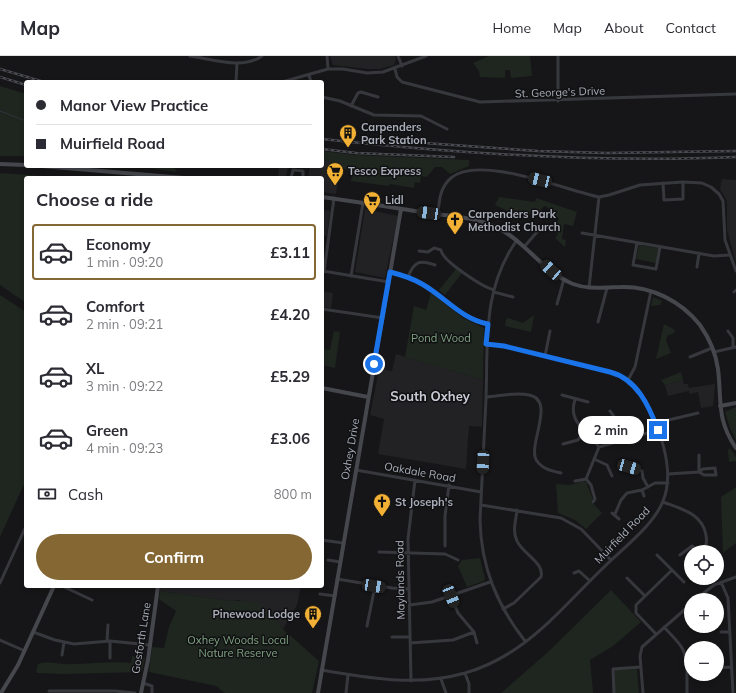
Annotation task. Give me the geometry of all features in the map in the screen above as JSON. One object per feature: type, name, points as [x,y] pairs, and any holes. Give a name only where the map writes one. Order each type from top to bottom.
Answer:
[{"type":"street","points":[[190,56],[237,63],[252,62],[262,56]]},
{"type":"street","points":[[327,56],[328,70]]},
{"type":"street","points":[[398,56],[402,66]]},
{"type":"street","points":[[290,80],[328,70],[375,73],[395,69],[426,56]]},
{"type":"street","points":[[558,56],[558,101]]},
{"type":"street","points":[[236,80],[237,63]]},
{"type":"street","name":"St. George's Drive","points":[[395,69],[398,78],[402,82],[472,101],[558,101],[736,94]]},
{"type":"street","points":[[309,75],[310,80]]},
{"type":"street","points":[[351,106],[359,93],[378,97]]},
{"type":"street","points":[[324,97],[335,100],[374,115],[421,116],[447,129]]},
{"type":"street","points":[[0,164],[24,165]]},
{"type":"street","points":[[63,168],[145,176]]},
{"type":"street","points":[[292,176],[294,170],[297,169],[303,171],[303,176]]},
{"type":"street","points":[[438,214],[444,187],[455,175],[469,170],[530,177],[599,197],[640,185],[683,182],[702,183],[711,187],[719,194],[724,206],[724,235],[729,255],[736,271]]},
{"type":"street","points":[[663,183],[664,200],[683,199],[683,182]]},
{"type":"street","points":[[324,197],[438,214],[486,223],[498,228],[517,240],[564,279],[589,288],[632,287],[652,291],[671,300],[687,312],[699,325],[713,350],[718,369],[720,406],[727,432],[736,448]]},
{"type":"street","points":[[589,288],[596,236],[599,197]]},
{"type":"street","points":[[324,264],[334,198]]},
{"type":"street","points":[[351,276],[363,203]]},
{"type":"street","name":"Oxhey Drive","points":[[318,693],[401,209]]},
{"type":"street","points":[[524,247],[537,232]]},
{"type":"street","points":[[582,233],[718,257],[729,255]]},
{"type":"street","points":[[517,240],[504,262],[494,291],[488,324],[481,492],[481,545],[490,582],[503,609],[526,641]]},
{"type":"street","points":[[637,243],[633,265],[656,269],[660,246]]},
{"type":"street","points":[[418,251],[428,252],[434,248],[441,250],[444,257],[479,284],[513,297]]},
{"type":"street","points":[[697,267],[699,253]]},
{"type":"street","points":[[408,277],[412,266],[415,264],[426,262],[435,265]]},
{"type":"street","points":[[324,271],[389,282]]},
{"type":"street","points":[[390,272],[408,277],[426,286],[466,317],[477,322],[488,324]]},
{"type":"street","points":[[557,304],[564,279]]},
{"type":"street","points":[[598,322],[607,288]]},
{"type":"street","points":[[628,380],[635,367],[652,291]]},
{"type":"street","points":[[324,309],[382,318]]},
{"type":"street","points":[[544,356],[550,331]]},
{"type":"street","points":[[690,357],[713,350],[734,346],[733,338],[728,331]]},
{"type":"street","name":"Muirfield Road","points":[[321,670],[385,681],[411,681],[440,679],[465,673],[495,660],[526,641],[590,581],[651,520],[663,502],[668,483],[664,448],[656,423],[641,395],[628,380],[615,373],[498,345],[486,344]]},
{"type":"street","points":[[324,388],[368,397]]},
{"type":"street","points":[[486,397],[526,395],[537,399],[540,404],[541,411],[539,433],[534,448],[534,455],[543,467],[561,474]]},
{"type":"street","points":[[562,395],[574,400],[588,402]]},
{"type":"street","points":[[574,400],[574,418],[584,431],[592,437],[599,447]]},
{"type":"street","points":[[720,406],[736,403]]},
{"type":"street","points":[[610,411],[620,425],[624,440]]},
{"type":"street","points":[[656,423],[698,413]]},
{"type":"street","points":[[599,447],[658,430]]},
{"type":"street","points":[[563,444],[577,440],[584,431]]},
{"type":"street","points":[[586,479],[599,447]]},
{"type":"street","points":[[699,455],[699,472]]},
{"type":"street","points":[[594,459],[607,465],[612,476]]},
{"type":"street","points":[[629,467],[642,471],[648,487]]},
{"type":"street","points":[[668,474],[699,472],[703,469],[715,468],[716,475],[704,475],[699,472]]},
{"type":"street","name":"Oakdale Road","points":[[356,470],[450,485],[481,492]]},
{"type":"street","points":[[575,481],[586,479]]},
{"type":"street","points":[[586,479],[591,485],[595,499],[593,502]]},
{"type":"street","name":"Maylands Road","points":[[411,681],[408,554],[410,513],[416,480]]},
{"type":"street","points":[[619,518],[613,513],[625,495],[642,490],[658,482],[668,483]]},
{"type":"street","points":[[445,546],[444,516],[450,485]]},
{"type":"street","points":[[642,490],[644,496]]},
{"type":"street","points":[[663,502],[697,516],[704,525],[706,545]]},
{"type":"street","points":[[481,505],[552,515],[574,524],[611,560]]},
{"type":"street","points":[[503,609],[514,603],[541,577],[542,573],[539,567],[517,543],[514,531],[517,510]]},
{"type":"street","points":[[0,583],[24,531]]},
{"type":"street","points":[[324,540],[343,543]]},
{"type":"street","points":[[379,552],[444,554],[458,560]]},
{"type":"street","points":[[680,555],[684,552]]},
{"type":"street","points":[[657,554],[684,582]]},
{"type":"street","points":[[328,560],[340,562]]},
{"type":"street","points":[[656,634],[635,610],[636,605],[644,595],[672,570]]},
{"type":"street","points":[[574,573],[579,571],[590,581]]},
{"type":"street","points":[[724,581],[736,577]]},
{"type":"street","points":[[627,578],[644,595]]},
{"type":"street","points":[[337,579],[374,586],[409,589]]},
{"type":"street","points":[[410,605],[426,603],[451,596],[490,582]]},
{"type":"street","points":[[704,593],[716,585]]},
{"type":"street","points":[[722,585],[728,598],[733,693]]},
{"type":"street","points":[[367,626],[374,586]]},
{"type":"street","points":[[1,693],[24,651],[53,588]]},
{"type":"street","points":[[66,588],[92,600]]},
{"type":"street","name":"Gosforth Lane","points":[[141,693],[150,645],[158,588]]},
{"type":"street","points":[[320,594],[334,596]]},
{"type":"street","points":[[451,596],[458,613],[474,632],[477,643]]},
{"type":"street","points":[[643,693],[641,650],[646,642],[684,610]]},
{"type":"street","points":[[108,625],[110,658]]},
{"type":"street","points":[[664,627],[684,650]]},
{"type":"street","points":[[33,632],[74,644],[109,641],[150,645]]},
{"type":"street","points":[[410,643],[453,640],[474,632]]},
{"type":"street","points":[[724,632],[730,632]]},
{"type":"street","points":[[392,637],[410,637]]},
{"type":"street","points":[[0,640],[24,651]]},
{"type":"street","points":[[62,655],[64,642]]},
{"type":"street","points":[[614,693],[613,669],[641,667]]},
{"type":"street","points":[[724,668],[732,667]]},
{"type":"street","points":[[465,673],[469,684],[469,693]]},
{"type":"street","points":[[346,693],[348,675]]},
{"type":"street","points":[[440,679],[446,693]]},
{"type":"street","points":[[687,693],[688,681]]},
{"type":"street","points":[[143,683],[152,686],[152,693]]},
{"type":"street","points":[[49,691],[115,691],[135,693]]},
{"type":"shaded area","points":[[330,56],[395,56],[396,60],[394,65],[380,69],[368,69],[333,65]]},
{"type":"shaded area","points":[[324,159],[340,167],[336,194],[324,192],[324,176],[308,176],[310,168],[324,168]]},
{"type":"shaded area","points":[[279,168],[288,168],[286,176],[278,176]]},
{"type":"shaded area","points":[[722,179],[736,180],[736,263],[727,230],[727,201],[720,189]]},
{"type":"shaded area","points":[[365,209],[398,216],[385,278],[355,272]]},
{"type":"shaded area","points":[[324,210],[330,211],[327,236],[324,235]]},
{"type":"shaded area","points":[[324,291],[333,293],[331,308],[324,307]]},
{"type":"shaded area","points":[[396,354],[483,380],[482,427],[469,426],[466,469],[378,454],[384,419],[370,415],[379,369],[392,371]]},
{"type":"shaded area","points":[[683,380],[684,384],[688,384],[689,388],[715,384],[713,406],[701,408],[698,392],[690,394],[689,391],[668,396],[665,385]]},
{"type":"shaded area","points":[[161,588],[301,588],[297,605],[283,629],[270,613],[239,600],[232,601],[160,591]]},
{"type":"green space","points":[[489,56],[530,56],[532,76],[511,78],[510,70],[505,70],[505,78],[480,77],[479,71],[473,63]]},
{"type":"green space","points":[[0,86],[24,93],[24,156],[0,156]]},
{"type":"green space","points":[[324,151],[355,155],[469,160],[469,166],[450,174],[442,167],[435,167],[427,177],[421,176],[420,183],[415,182],[414,188],[390,184],[389,186],[351,181],[353,170],[344,169],[324,159]]},
{"type":"green space","points":[[150,168],[174,168],[177,172]]},
{"type":"green space","points":[[0,173],[44,176],[24,176],[24,302],[0,285]]},
{"type":"green space","points":[[499,197],[535,202],[536,198],[577,212],[573,226],[564,224],[562,239],[566,240],[565,247],[555,238],[558,234],[552,228],[559,219],[546,206],[544,206],[537,215],[532,212],[526,218],[521,213],[518,216],[495,205]]},
{"type":"green space","points":[[639,245],[659,248],[656,263],[636,259]]},
{"type":"green space","points":[[456,269],[462,273],[445,295],[439,290]]},
{"type":"green space","name":"Pond Wood","points":[[431,293],[463,318],[484,328],[483,380],[405,357],[414,306],[426,310]]},
{"type":"green space","points":[[0,295],[24,311],[24,484],[0,537]]},
{"type":"green space","points":[[653,297],[662,301],[660,305],[651,306]]},
{"type":"green space","points":[[534,315],[531,332],[505,326],[508,318],[523,323]]},
{"type":"green space","points":[[664,324],[675,330],[674,333],[667,336],[666,340],[671,353],[656,359]]},
{"type":"green space","points":[[334,331],[340,332],[335,368],[324,365],[324,349],[330,350]]},
{"type":"green space","points":[[681,372],[683,380],[665,385],[661,380]]},
{"type":"green space","points":[[736,407],[736,440],[725,412]]},
{"type":"green space","points":[[730,448],[736,457],[736,461],[729,462],[728,450]]},
{"type":"green space","points":[[583,481],[586,482],[593,499],[591,501],[602,513],[586,529],[575,520],[558,513],[556,484],[570,485]]},
{"type":"green space","points":[[736,487],[736,543],[724,552],[724,545],[723,545],[721,497]]},
{"type":"green space","points":[[480,558],[485,579],[484,581],[467,587],[458,566],[462,560]]},
{"type":"green space","points":[[611,590],[641,622],[613,646],[590,660],[593,693],[501,693],[549,651]]},
{"type":"green space","name":"Oxhey Woods Local Nature Reserve","points":[[160,591],[232,601],[248,601],[261,605],[270,613],[283,629],[319,661],[312,693],[225,693],[216,686],[149,672],[152,647],[164,648],[169,627],[176,611],[159,599]]},
{"type":"green space","points":[[132,656],[145,658],[142,672],[64,674],[37,673],[36,671],[38,664],[42,663],[131,663]]},
{"type":"green space","points":[[637,669],[639,693],[615,693],[614,670]]},
{"type":"waterway","points":[[0,111],[24,120]]},
{"type":"railway","points":[[0,69],[37,80]]},
{"type":"railway","points":[[0,77],[24,84]]},
{"type":"railway","points":[[324,139],[425,149],[529,156],[632,159],[736,157]]},
{"type":"railway","points":[[424,143],[538,151],[606,153],[736,151]]},
{"type":"railway","points":[[324,149],[356,153],[454,157]]},
{"type":"place","name":"Carpenders Park Station","points":[[348,148]]},
{"type":"place","name":"Tesco Express","points":[[335,186]]},
{"type":"place","name":"Lidl","points":[[372,215]]},
{"type":"place","name":"Carpenders Park Methodist Church","points":[[455,235]]},
{"type":"place","name":"St Joseph's","points":[[382,517]]},
{"type":"place","name":"Pinewood Lodge","points":[[313,629]]},
{"type":"district","name":"South Oxhey","points":[[430,396]]},
{"type":"route","points":[[374,364],[390,272],[408,277],[421,283],[443,298],[466,317],[477,322],[488,324],[486,344],[504,346],[615,373],[624,377],[637,389],[646,402],[658,430]]}]
